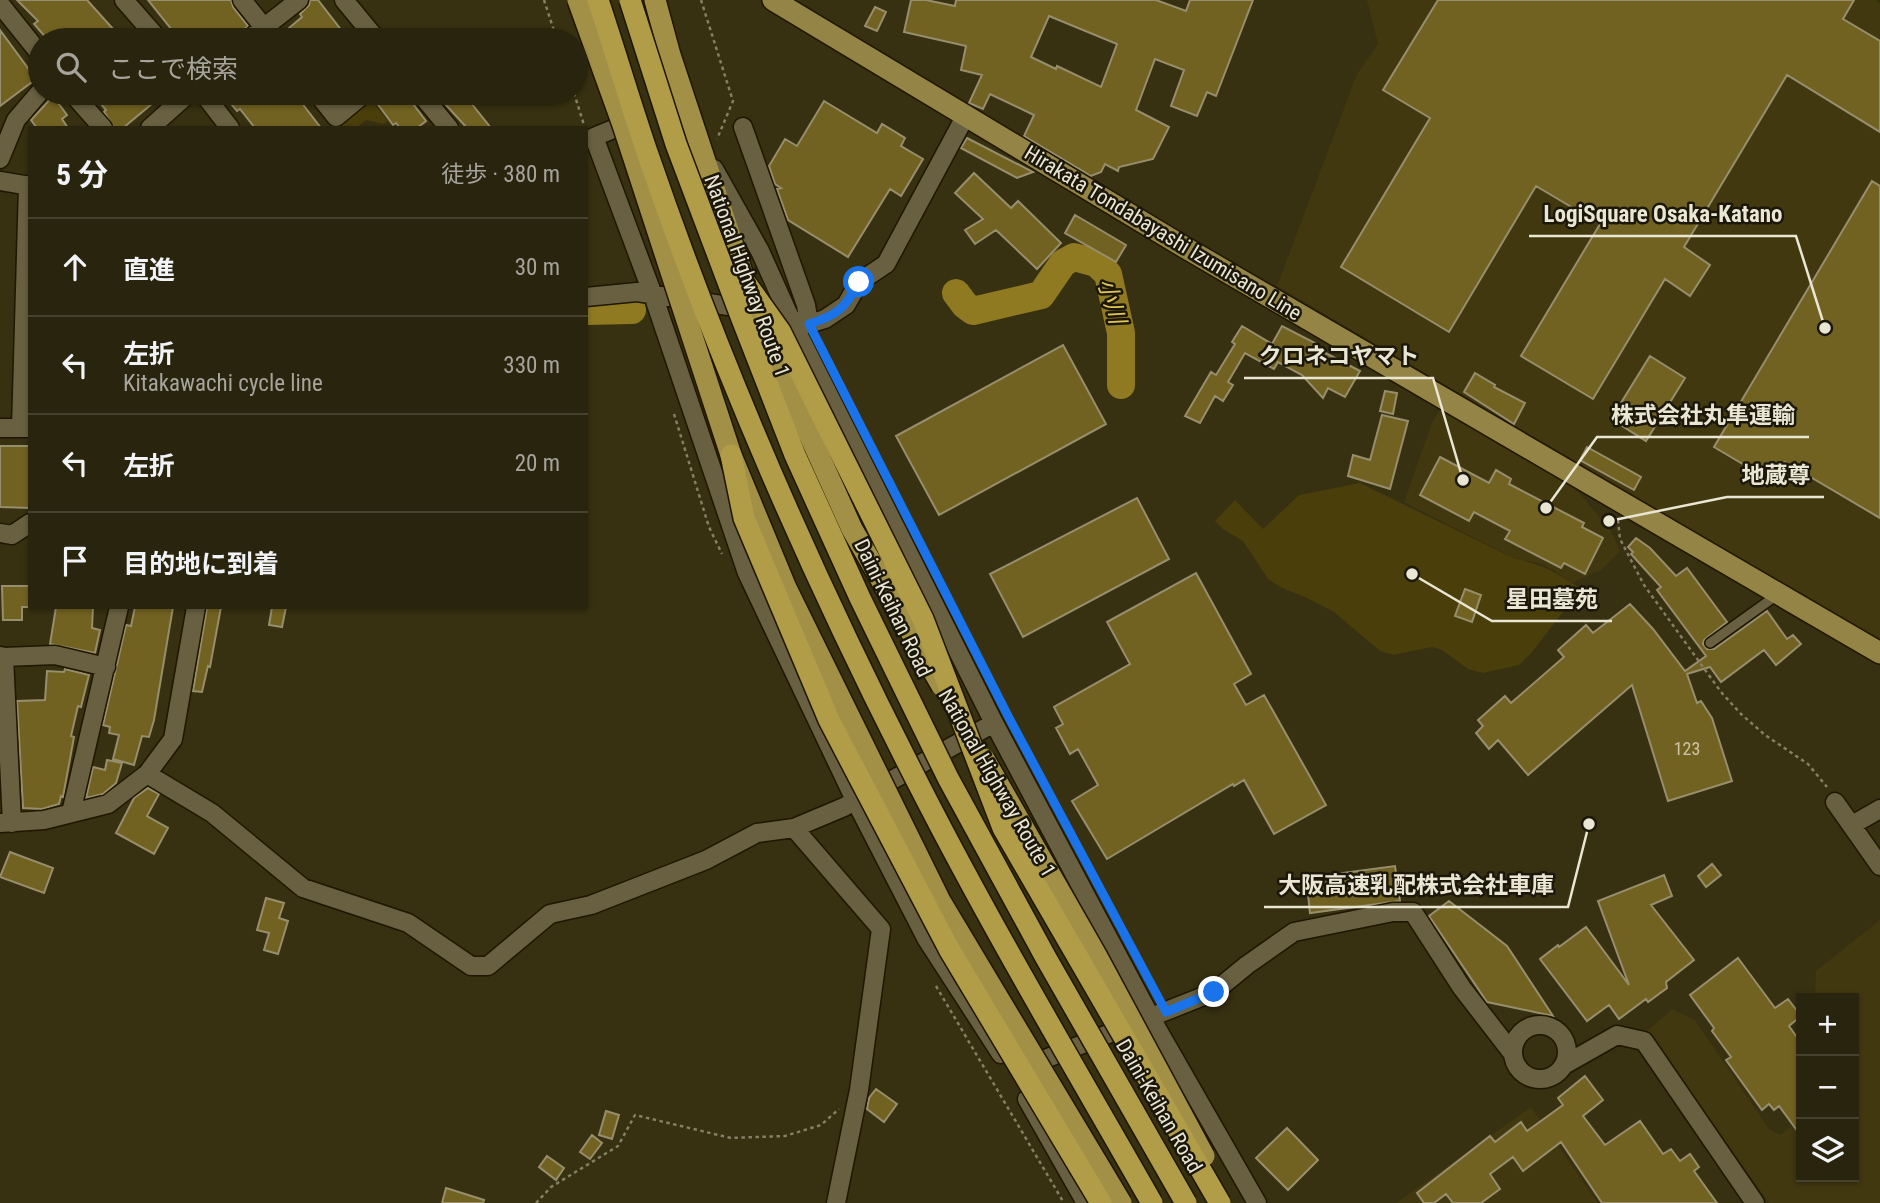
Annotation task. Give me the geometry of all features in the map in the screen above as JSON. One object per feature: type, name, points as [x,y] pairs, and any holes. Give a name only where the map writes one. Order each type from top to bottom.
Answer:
[{"type":"highway","points":[[578,0],[588,28]]},
{"type":"highway","points":[[598,0],[648,154],[713,328],[770,468],[834,610],[921,790],[1152,1203]]},
{"type":"highway","name":"Daini-Keihan Road","points":[[630,0],[676,145],[742,319],[795,455],[860,598],[948,778],[1046,958],[1186,1203]]},
{"type":"highway","name":"National Highway Route 1","points":[[655,0],[670,55],[708,144],[746,282],[790,392],[852,529],[1096,955],[1229,1203]]},
{"type":"highway","points":[[588,28],[731,455],[786,588],[940,901],[1121,1203]]},
{"type":"highway","points":[[746,282],[780,331],[923,619],[1003,828],[1220,1203]]},
{"type":"highway","points":[[731,455],[744,518],[829,720],[949,949],[1101,1203]]},
{"type":"main road","name":"Hirakata Tondabayashi Izumisano Line","points":[[773,0],[1184,247],[1880,653]]},
{"type":"street","points":[[124,0],[148,28]]},
{"type":"street","points":[[242,0],[263,28]]},
{"type":"street","points":[[273,28],[299,0]]},
{"type":"street","points":[[344,0],[367,28]]},
{"type":"street","points":[[0,4],[28,39]]},
{"type":"street","points":[[0,159],[16,120],[29,105]]},
{"type":"street","points":[[83,105],[101,126]]},
{"type":"street","points":[[152,126],[176,105]]},
{"type":"street","points":[[212,105],[228,126]]},
{"type":"street","points":[[326,105],[336,117],[350,105]]},
{"type":"street","points":[[430,105],[447,126]]},
{"type":"street","points":[[588,297],[637,292],[762,311],[809,324],[825,319],[846,305],[859,282],[886,264],[966,115]]},
{"type":"street","points":[[622,125],[594,137],[653,295],[747,573],[855,800],[926,938],[1012,1072],[1086,1203]]},
{"type":"street","points":[[743,127],[806,305],[809,324]]},
{"type":"street","points":[[708,144],[790,320],[994,723],[1250,1198]]},
{"type":"street","points":[[0,181],[28,185]]},
{"type":"street","points":[[0,428],[26,428],[28,266]]},
{"type":"street","points":[[0,533],[12,535],[28,524]]},
{"type":"street","points":[[71,813],[119,609]]},
{"type":"street","points":[[106,667],[55,655],[2,657],[6,823],[44,820],[108,804],[147,774],[173,739],[196,609]]},
{"type":"street","points":[[147,774],[212,813],[303,888],[408,923],[471,966],[488,965],[550,914],[592,905],[693,865],[757,833],[794,828],[844,807],[994,723]]},
{"type":"street","points":[[1836,802],[1880,866]]},
{"type":"street","points":[[1852,825],[1880,809]]},
{"type":"street","points":[[794,828],[881,929],[859,1090],[836,1203]]},
{"type":"street","points":[[1012,1072],[1214,992],[1294,932],[1393,912],[1413,912],[1462,988],[1513,1054],[1520,1070],[1535,1078],[1552,1076],[1564,1065],[1618,1035],[1644,1041],[1755,1203]]},
{"type":"street","points":[[1513,1054],[1514,1045],[1525,1030],[1533,1026],[1550,1027],[1564,1039],[1567,1047],[1564,1065]]},
{"type":"lane","points":[[1710,643],[1779,594]]},
{"type":"path","points":[[544,0],[553,28]]},
{"type":"path","points":[[701,0],[733,101],[708,144]]},
{"type":"path","points":[[578,105],[584,126]]},
{"type":"path","points":[[1615,499],[1620,539],[1644,585],[1721,692],[1741,714],[1765,734],[1808,764],[1836,802]]},
{"type":"path","points":[[991,1079],[1012,1072]]},
{"type":"path","points":[[536,1203],[551,1187],[618,1146],[635,1115],[731,1138],[785,1136],[821,1125],[859,1090]]},
{"type":"shaded area","points":[[1367,0],[1876,0],[1880,4],[1880,640],[1277,286],[1357,74],[1378,44]]},
{"type":"shaded area","points":[[366,105],[375,105],[388,121],[383,124],[366,120],[358,126],[337,126]]},
{"type":"shaded area","points":[[1440,409],[1573,485],[1611,531],[1620,551],[1601,570],[1572,583],[1541,564],[1513,558],[1404,502],[1432,423]]},
{"type":"shaded area","points":[[1360,483],[1513,558],[1549,570],[1581,589],[1519,665],[1483,673],[1468,669],[1442,650],[1432,647],[1393,655],[1380,651],[1334,612],[1268,579],[1243,541],[1215,521],[1235,500],[1263,529],[1299,495]]},
{"type":"shaded area","points":[[1880,920],[1880,1203],[1769,1203],[1647,1031],[1672,1009],[1695,1020],[1769,1129],[1780,1135],[1796,1123],[1796,1182],[1859,1182],[1859,993],[1815,993],[1816,971]]},
{"type":"shaded area","points":[[1531,1107],[1598,1203],[1396,1203]]},
{"type":"building","points":[[17,0],[87,0],[112,28],[38,28],[34,24],[38,21]]},
{"type":"building","points":[[148,0],[231,0],[233,7],[248,26],[246,28],[170,28]]},
{"type":"building","points":[[310,0],[318,0],[340,28],[289,28],[302,17],[300,14]]},
{"type":"building","points":[[911,0],[955,6],[956,0],[1156,0],[1186,11],[1190,0],[1253,0],[1216,96],[1207,92],[1197,116],[1171,106],[1184,70],[1155,59],[1136,110],[1169,127],[1153,159],[1119,167],[1118,171],[1105,164],[1101,172],[1091,176],[1024,136],[1034,115],[990,94],[983,109],[969,103],[982,75],[961,70],[966,46],[904,32]],"holes":[[[1049,16],[1117,44],[1101,87],[1031,57]]]},
{"type":"building","points":[[1438,0],[1854,0],[1843,19],[1880,41],[1880,132],[1787,75],[1684,247],[1710,265],[1690,296],[1665,279],[1593,399],[1521,356],[1600,224],[1536,186],[1449,332],[1341,267],[1430,118],[1383,90]]},
{"type":"building","points":[[875,7],[886,12],[877,31],[865,26]]},
{"type":"building","points":[[0,30],[28,68],[28,85],[0,106]]},
{"type":"building","points":[[824,101],[877,133],[882,124],[905,138],[901,146],[923,159],[901,196],[890,189],[848,257],[788,220],[777,189],[781,188],[775,184],[769,166],[785,139],[797,146]]},
{"type":"building","points":[[45,105],[60,105],[67,115],[62,119],[67,126],[36,126],[31,120]]},
{"type":"building","points":[[102,105],[151,105],[125,126],[113,126],[104,112],[106,110]]},
{"type":"building","points":[[232,105],[303,105],[319,126],[253,126],[240,109],[237,111]]},
{"type":"building","points":[[378,105],[414,105],[426,121],[420,126],[398,126],[396,123],[393,125]]},
{"type":"building","points":[[446,105],[473,105],[489,126],[465,126]]},
{"type":"building","points":[[967,138],[1033,172],[1017,178],[961,148]]},
{"type":"building","points":[[974,173],[1011,208],[1018,201],[1061,243],[1037,269],[996,230],[975,244],[965,230],[983,219],[955,193]]},
{"type":"building","points":[[1872,181],[1880,186],[1880,518],[1785,462],[1773,482],[1714,447]]},
{"type":"building","points":[[1075,215],[1126,245],[1116,262],[1065,233]]},
{"type":"building","points":[[1242,326],[1272,344],[1282,326],[1315,343],[1314,347],[1360,371],[1345,397],[1328,388],[1323,398],[1302,375],[1278,362],[1274,369],[1245,353],[1228,382],[1233,385],[1223,401],[1215,396],[1200,423],[1185,416],[1211,372],[1216,375],[1235,344],[1232,342]]},
{"type":"building","points":[[1063,345],[1106,424],[939,515],[896,436]]},
{"type":"building","points":[[1650,356],[1685,378],[1646,441],[1611,419]]},
{"type":"building","points":[[1475,373],[1495,385],[1494,387],[1525,403],[1514,424],[1464,392]]},
{"type":"building","points":[[1385,391],[1397,393],[1393,414],[1380,411]]},
{"type":"building","points":[[1382,415],[1408,421],[1390,489],[1348,476],[1353,455],[1370,460]]},
{"type":"building","points":[[0,446],[28,446],[28,508],[0,507]]},
{"type":"building","points":[[1587,447],[1641,477],[1634,490],[1580,460]]},
{"type":"building","points":[[1440,457],[1489,483],[1496,470],[1511,479],[1509,484],[1584,523],[1582,527],[1603,538],[1585,574],[1564,563],[1561,568],[1505,539],[1510,531],[1474,512],[1469,521],[1420,495]]},
{"type":"building","points":[[1137,498],[1169,559],[1023,637],[990,574]]},
{"type":"building","points":[[1636,538],[1650,548],[1676,576],[1687,568],[1727,622],[1704,640],[1703,644],[1707,649],[1714,649],[1767,611],[1787,639],[1793,635],[1801,644],[1776,665],[1764,650],[1721,682],[1710,667],[1687,674],[1697,703],[1701,701],[1712,718],[1732,781],[1668,801],[1632,685],[1528,775],[1498,740],[1489,749],[1476,733],[1483,726],[1478,720],[1505,696],[1511,703],[1564,657],[1558,650],[1586,625],[1593,633],[1630,604],[1685,671],[1706,656],[1657,590],[1661,587],[1631,554],[1633,552],[1628,547]]},
{"type":"building","points":[[1196,573],[1251,674],[1234,684],[1246,705],[1264,695],[1326,805],[1274,834],[1244,780],[1107,859],[1072,801],[1098,785],[1078,749],[1070,754],[1056,728],[1063,724],[1054,707],[1130,664],[1107,622]]},
{"type":"building","points":[[2,586],[28,586],[28,607],[22,607],[22,620],[3,620]]},
{"type":"building","points":[[1465,589],[1481,595],[1472,622],[1455,616]]},
{"type":"building","points":[[56,609],[93,609],[92,628],[100,630],[95,653],[50,644]]},
{"type":"building","points":[[135,609],[173,609],[154,720],[149,737],[142,736],[134,765],[113,759],[119,735],[109,733],[110,727],[103,725],[126,625],[131,626]]},
{"type":"building","points":[[207,609],[221,609],[210,667],[208,666],[202,692],[193,691]]},
{"type":"building","points":[[272,609],[286,609],[282,627],[269,625]]},
{"type":"building","points":[[65,669],[89,675],[71,736],[74,737],[63,797],[61,796],[59,804],[42,809],[23,808],[17,701],[45,700],[47,671],[64,672]]},
{"type":"building","points":[[107,760],[122,763],[116,783],[103,794],[86,798],[93,767],[105,770]]},
{"type":"building","points":[[148,788],[159,794],[147,816],[168,828],[154,854],[116,833],[134,798]]},
{"type":"building","points":[[10,852],[53,868],[44,893],[0,877]]},
{"type":"building","points":[[1712,864],[1721,875],[1706,887],[1698,876]]},
{"type":"building","points":[[1395,866],[1400,901],[1310,913],[1307,885],[1343,880],[1342,873]]},
{"type":"building","points":[[1664,875],[1672,896],[1651,905],[1694,960],[1666,982],[1667,988],[1648,1002],[1646,999],[1619,1019],[1609,1005],[1587,1021],[1540,959],[1586,927],[1629,985],[1598,901]]},
{"type":"building","points":[[266,898],[284,903],[279,918],[288,921],[278,954],[264,950],[269,933],[257,930]]},
{"type":"building","points":[[1449,901],[1507,946],[1553,1016],[1487,1002],[1429,916]]},
{"type":"building","points":[[1738,958],[1775,1008],[1788,999],[1796,1009],[1796,1020],[1789,1026],[1796,1036],[1796,1129],[1779,1106],[1774,1110],[1769,1104],[1762,1110],[1726,1060],[1731,1057],[1690,995]]},
{"type":"building","points":[[1585,1076],[1603,1100],[1583,1116],[1605,1145],[1640,1121],[1663,1154],[1671,1149],[1680,1161],[1690,1154],[1699,1167],[1694,1171],[1717,1203],[1602,1203],[1561,1142],[1523,1171],[1513,1157],[1490,1174],[1500,1189],[1481,1203],[1453,1203],[1446,1194],[1434,1203],[1424,1203],[1417,1193],[1490,1136],[1495,1142],[1521,1122],[1527,1131],[1563,1105],[1558,1098]]},
{"type":"building","points":[[876,1089],[897,1104],[884,1122],[867,1109],[869,1098]]},
{"type":"building","points":[[606,1111],[619,1115],[612,1139],[599,1135]]},
{"type":"building","points":[[1287,1128],[1318,1160],[1288,1190],[1256,1158]]},
{"type":"building","points":[[592,1135],[602,1143],[590,1159],[580,1152]]},
{"type":"building","points":[[547,1156],[564,1168],[556,1180],[539,1167]]},
{"type":"building","points":[[446,1188],[484,1200],[483,1203],[442,1203]]},
{"type":"waterway","name":"小川","points":[[956,293],[973,311],[1041,295],[1063,263],[1074,257],[1096,263],[1108,274],[1121,333],[1121,385]]},
{"type":"waterway","name":"小川","points":[[588,311],[632,310]]},
{"type":"place","name":"LogiSquare Osaka-Katano","points":[[1825,328]]},
{"type":"place","name":"クロネコヤマト","points":[[1463,480]]},
{"type":"place","name":"株式会社丸隼運輸","points":[[1546,508]]},
{"type":"place","name":"地蔵尊","points":[[1609,521]]},
{"type":"place","name":"星田墓苑","points":[[1412,574]]},
{"type":"place","name":"大阪高速乳配株式会社車庫","points":[[1589,824]]},
{"type":"route","points":[[859,282],[846,305],[825,319],[809,324],[1008,716],[1166,1012],[1214,992]]}]
